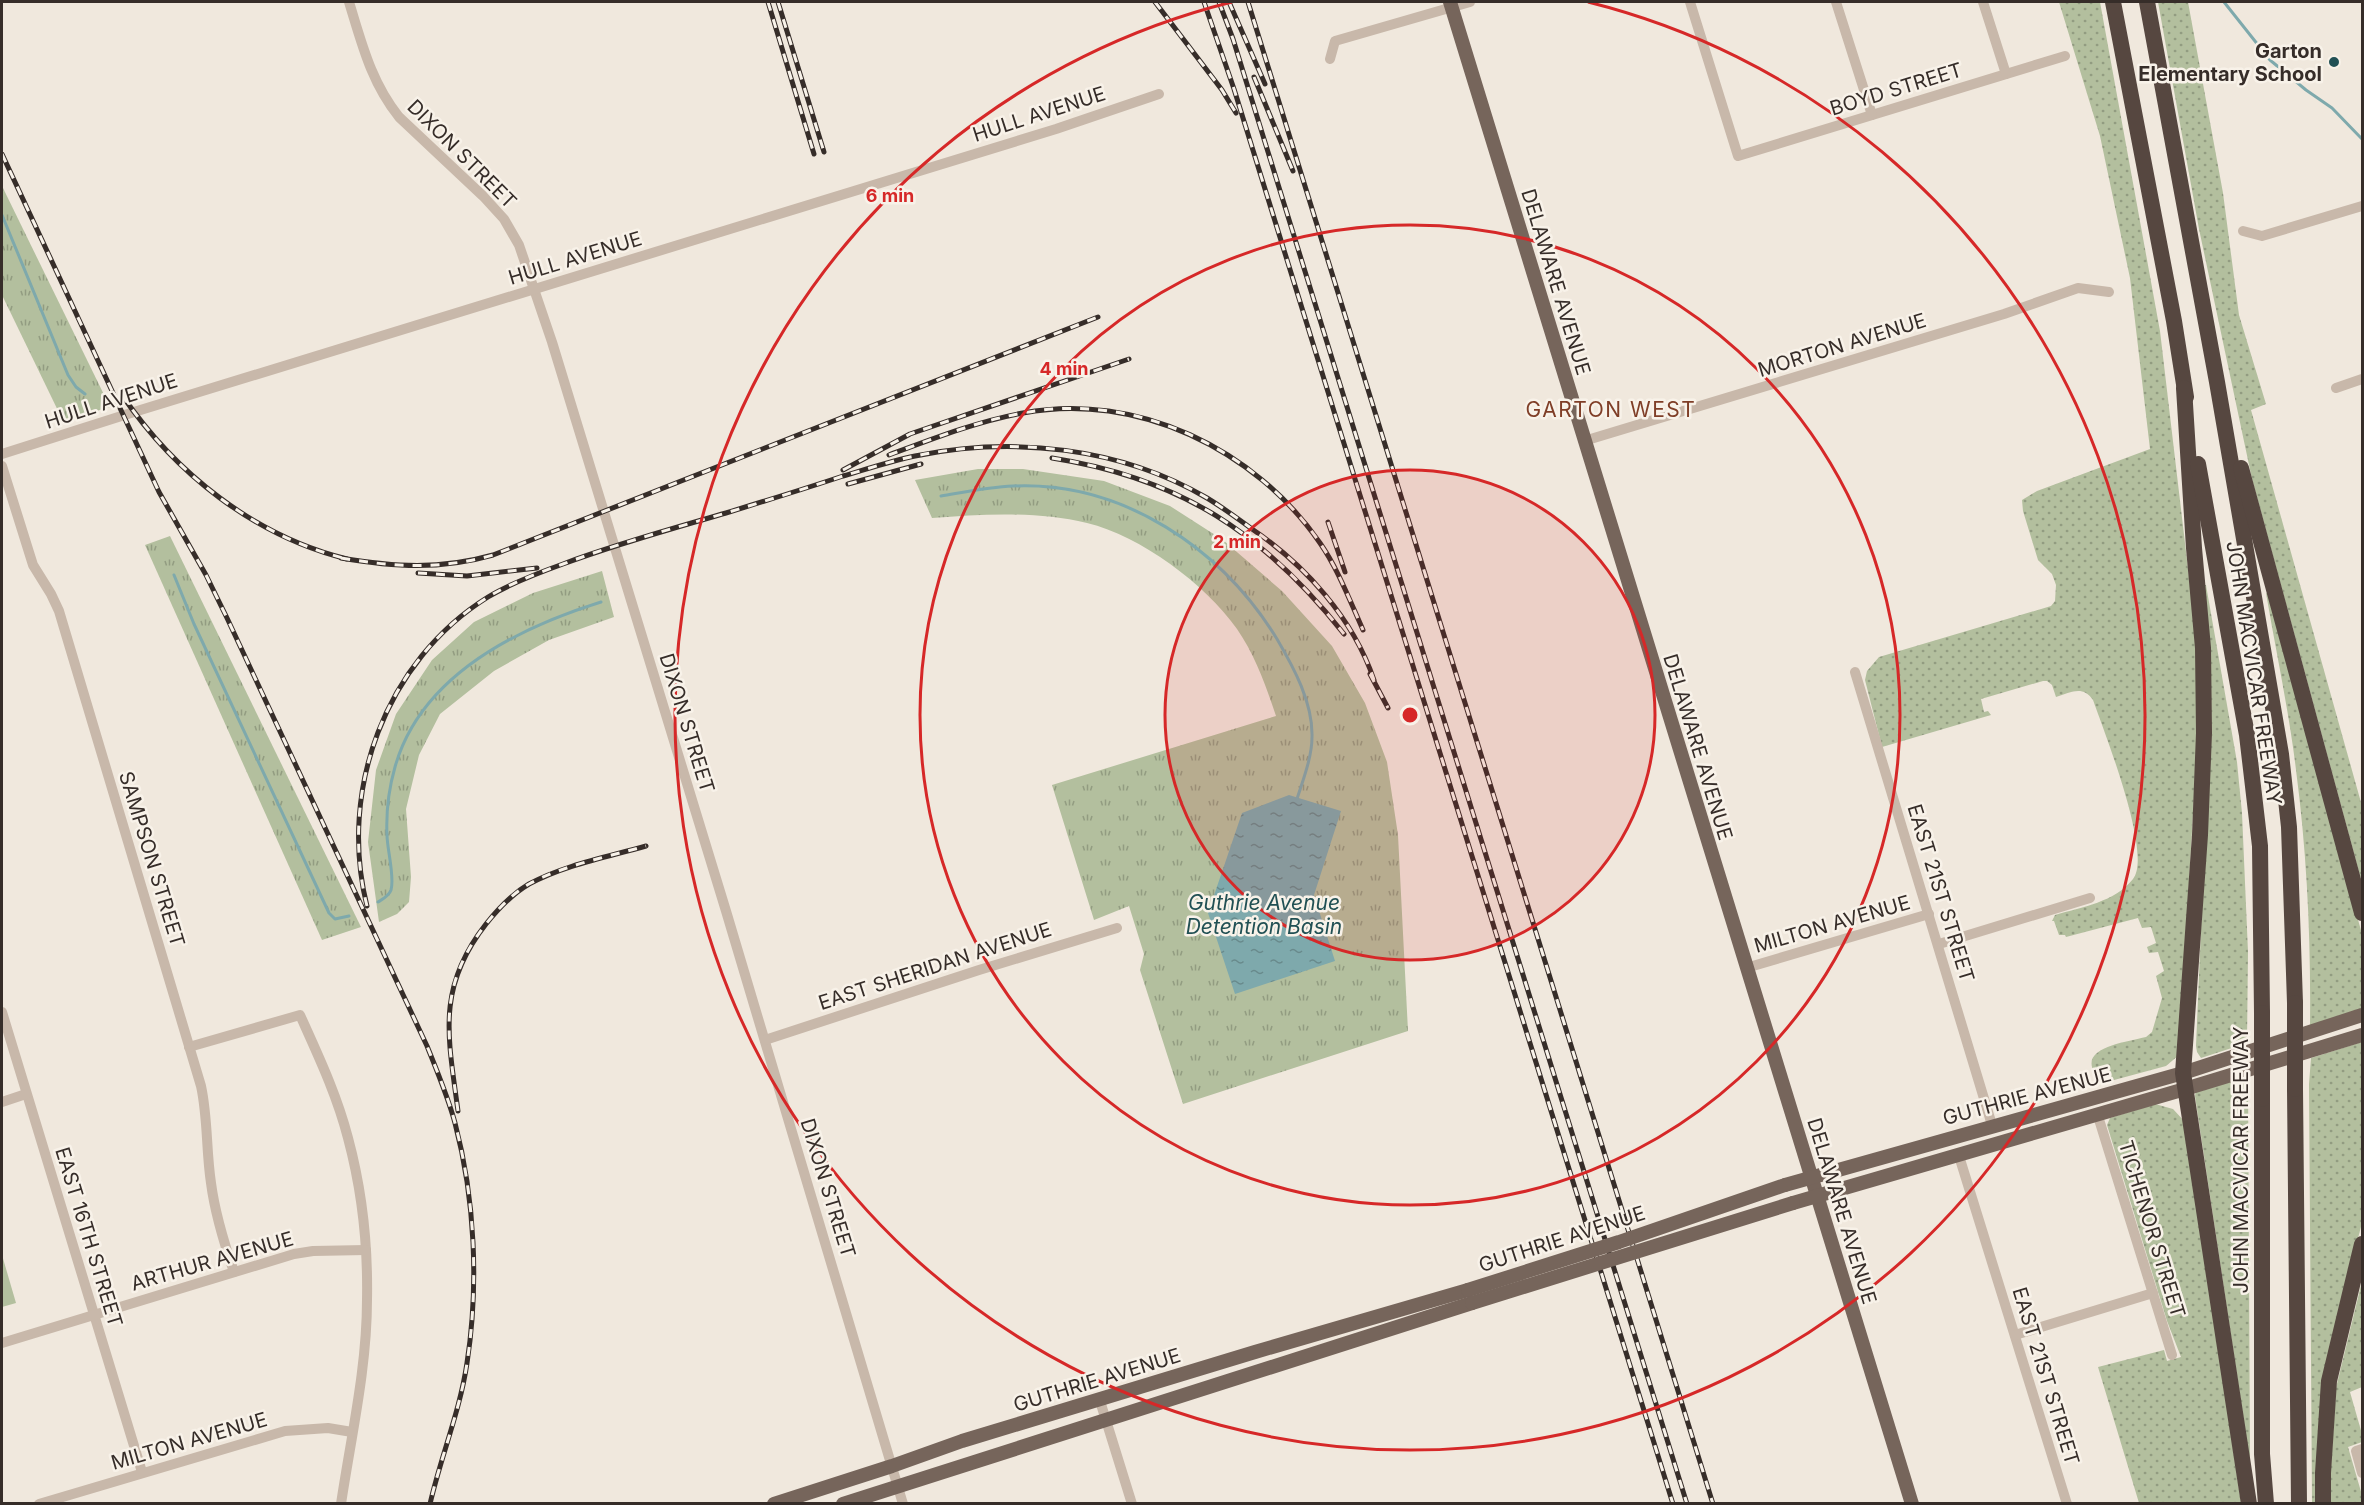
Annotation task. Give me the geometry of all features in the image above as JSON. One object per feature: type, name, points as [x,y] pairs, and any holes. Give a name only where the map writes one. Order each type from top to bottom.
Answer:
[{"type":"highway","name":"JOHN MACVICAR FREEWAY","points":[[2113,2],[2174,321],[2247,735],[2260,846],[2262,1454],[2266,1503]]},
{"type":"highway","name":"JOHN MACVICAR FREEWAY","points":[[2147,2],[2217,382],[2281,754],[2289,827],[2295,1003],[2299,1503]]},
{"type":"highway","points":[[2217,382],[2362,912]]},
{"type":"highway","points":[[2184,388],[2203,648],[2204,733],[2200,835],[2184,1081],[2249,1503]]},
{"type":"highway","points":[[2323,1503],[2322,1473],[2329,1381],[2362,1244]]},
{"type":"main road","name":"DELAWARE AVENUE","points":[[1450,4],[1912,1503]]},
{"type":"main road","name":"GUTHRIE AVENUE","points":[[774,1503],[892,1466],[962,1441],[1266,1349],[1470,1297],[1959,1156],[2097,1113],[2362,1015]]},
{"type":"main road","name":"GUTHRIE AVENUE","points":[[843,1503],[967,1462],[1106,1421],[1470,1297],[1619,1242],[1810,1177],[1992,1125],[2184,1081],[2362,1035]]},
{"type":"street","name":"DIXON STREET","points":[[349,2],[372,74],[388,104],[483,196],[504,219],[519,245],[765,1040],[903,1503]]},
{"type":"street","points":[[1330,59],[1335,41],[1450,4],[1470,2]]},
{"type":"street","name":"BOYD STREET","points":[[1690,2],[1738,156],[2065,56]]},
{"type":"street","points":[[1836,2],[1872,115]]},
{"type":"street","points":[[1983,2],[2006,74]]},
{"type":"street","name":"HULL AVENUE","points":[[2,454],[1044,133],[1159,94]]},
{"type":"street","points":[[2243,231],[2262,236],[2362,206]]},
{"type":"street","name":"MORTON AVENUE","points":[[1584,441],[2004,314],[2078,288],[2109,292]]},
{"type":"street","points":[[2336,388],[2362,380]]},
{"type":"street","name":"SAMPSON STREET","points":[[2,466],[33,564],[51,594],[58,611],[189,1047],[206,1112],[214,1208],[234,1272]]},
{"type":"street","name":"EAST 21ST STREET","points":[[1855,672],[1992,1125]]},
{"type":"street","points":[[1939,944],[2090,898]]},
{"type":"street","name":"MILTON AVENUE","points":[[1746,968],[1929,914]]},
{"type":"street","name":"EAST SHERIDAN AVENUE","points":[[765,1040],[979,970],[1117,928]]},
{"type":"street","name":"EAST 16TH STREET","points":[[2,1012],[142,1473]]},
{"type":"street","points":[[189,1047],[300,1015],[335,1097],[348,1138],[357,1179],[366,1250],[368,1302],[363,1356],[341,1503]]},
{"type":"street","points":[[2,1102],[26,1094]]},
{"type":"street","name":"TICHENOR STREET","points":[[2097,1113],[2172,1355]]},
{"type":"street","name":"EAST 21ST STREET","points":[[1959,1156],[2067,1503]]},
{"type":"street","name":"ARTHUR AVENUE","points":[[2,1343],[294,1254],[313,1251],[366,1250]]},
{"type":"street","points":[[2015,1335],[2153,1293]]},
{"type":"street","points":[[1100,1401],[1132,1503]]},
{"type":"street","name":"MILTON AVENUE","points":[[39,1503],[285,1431],[328,1428],[352,1432]]},
{"type":"street","points":[[2359,1450],[2362,1473]]},
{"type":"green space","points":[[2059,2],[2100,2],[2160,331],[2193,611],[2197,672],[2197,745],[2179,1055],[2166,1066],[2103,1083],[2094,1072],[2092,1062],[2095,1055],[2113,1045],[2146,1037],[2152,1032],[2162,998],[2156,976],[2164,971],[2158,952],[2149,953],[2147,947],[2156,943],[2151,927],[2142,928],[2138,918],[2066,937],[2059,935],[2052,921],[2055,915],[2097,903],[2117,893],[2133,879],[2137,866],[2137,845],[2125,792],[2093,700],[2081,691],[2056,697],[2052,685],[2043,681],[1981,699],[1984,712],[1988,711],[1991,715],[1882,747],[1865,680],[1867,671],[1879,657],[2051,606],[2055,601],[2056,585],[2052,574],[2038,560],[2023,511],[2022,500],[2037,491],[2150,449],[2130,278],[2100,136]]},
{"type":"green space","points":[[2158,2],[2188,2],[2223,193],[2239,315],[2266,404],[2251,410],[2362,806],[2362,883],[2252,479],[2199,229]]},
{"type":"green space","points":[[2,186],[110,407],[63,421],[2,295]]},
{"type":"green space","points":[[978,469],[1023,469],[1104,481],[1170,506],[1223,540],[1282,591],[1332,646],[1365,703],[1387,762],[1398,835],[1408,1031],[1183,1104],[1140,970],[1144,954],[1129,906],[1094,920],[1052,785],[1276,716],[1255,660],[1237,629],[1208,595],[1150,550],[1108,529],[1068,519],[1029,515],[932,518],[915,480]]},
{"type":"green space","points":[[170,536],[361,927],[322,940],[145,545]]},
{"type":"green space","points":[[602,571],[614,617],[549,640],[494,671],[440,714],[419,755],[406,809],[411,877],[409,902],[397,914],[379,922],[368,842],[376,770],[396,714],[432,660],[474,622],[533,593]]},
{"type":"green space","points":[[2204,585],[2206,585],[2237,762],[2242,813],[2248,952],[2247,1043],[2201,1058],[2196,1046],[2206,813]]},
{"type":"green space","points":[[2266,593],[2362,934],[2362,1010],[2310,1026],[2308,897],[2300,802],[2290,726]]},
{"type":"green space","points":[[2362,1042],[2362,1223],[2335,1326],[2316,1504],[2312,1503],[2309,1084],[2311,1058]]},
{"type":"green space","points":[[2248,1074],[2250,1462],[2195,1096],[2196,1090]]},
{"type":"green space","points":[[2155,1104],[2173,1109],[2185,1122],[2241,1503],[2139,1503],[2098,1367],[2164,1350],[2167,1361],[2181,1357],[2167,1321],[2107,1125],[2110,1118]]},
{"type":"green space","points":[[2,1255],[16,1303],[2,1307]]},
{"type":"green space","points":[[2362,1281],[2362,1387],[2350,1392],[2362,1434],[2362,1442],[2348,1447],[2362,1495],[2362,1503],[2331,1504],[2336,1388]]},
{"type":"water","name":"Guthrie Avenue Detention Basin","points":[[1289,795],[1341,811],[1314,895],[1335,961],[1235,994],[1208,913],[1242,813]]},
{"type":"waterway","points":[[2224,2],[2270,60],[2332,108],[2362,139]]},
{"type":"waterway","points":[[2,215],[68,375],[76,387],[85,394]]},
{"type":"waterway","points":[[941,496],[1013,486],[1054,487],[1093,495],[1130,508],[1166,527],[1198,550],[1228,576],[1254,606],[1277,639],[1301,686],[1309,711],[1312,745],[1297,799]]},
{"type":"waterway","points":[[174,575],[194,624],[329,913],[335,919],[349,916]]},
{"type":"waterway","points":[[378,902],[389,894],[392,884],[387,827],[388,801],[393,775],[408,735],[426,706],[450,681],[506,641],[537,626],[601,602]]},
{"type":"railway","points":[[768,2],[814,154]]},
{"type":"railway","points":[[778,2],[824,152]]},
{"type":"railway","points":[[1155,2],[1222,90],[1236,113]]},
{"type":"railway","points":[[1204,2],[1234,89],[1673,1504]]},
{"type":"railway","points":[[1219,2],[1233,39],[1687,1504]]},
{"type":"railway","points":[[1229,2],[1265,84]]},
{"type":"railway","points":[[1248,2],[1713,1504]]},
{"type":"railway","points":[[1254,77],[1293,171]]},
{"type":"railway","points":[[2,154],[159,492],[206,575],[227,618],[427,1046],[452,1113],[462,1152],[471,1212],[473,1303],[464,1381],[430,1504]]},
{"type":"railway","points":[[341,558],[417,566],[454,563],[493,555],[1098,317]]},
{"type":"railway","points":[[843,470],[910,434],[1129,359]]},
{"type":"railway","points":[[122,395],[166,450],[219,498],[280,535],[313,549],[347,559]]},
{"type":"railway","points":[[889,455],[972,426],[1023,413],[1066,408],[1108,411],[1150,420],[1190,435],[1228,455],[1263,480],[1294,510],[1320,543],[1332,563],[1363,630]]},
{"type":"railway","points":[[367,906],[360,862],[359,818],[365,775],[378,732],[397,693],[422,656],[452,624],[488,597],[554,567],[623,543],[906,458],[952,450],[990,447],[1065,450],[1138,467],[1173,481],[1207,498],[1272,543],[1308,576],[1340,614],[1354,635],[1374,680]]},
{"type":"railway","points":[[1052,458],[1098,467],[1140,480],[1180,496],[1216,516],[1250,539],[1283,567],[1314,598],[1344,634]]},
{"type":"railway","points":[[848,484],[921,464]]},
{"type":"railway","points":[[1328,522],[1345,572]]},
{"type":"railway","points":[[418,573],[467,576],[537,568]]},
{"type":"railway","points":[[1370,674],[1388,708]]},
{"type":"railway","points":[[458,1111],[451,1059],[449,1013],[459,970],[470,947],[486,924],[517,892],[542,877],[586,862],[646,846]]},
{"type":"place","name":"Garton Elementary School","points":[[2334,62]]},
{"type":"district","name":"GARTON WEST","points":[[1611,409]]}]
